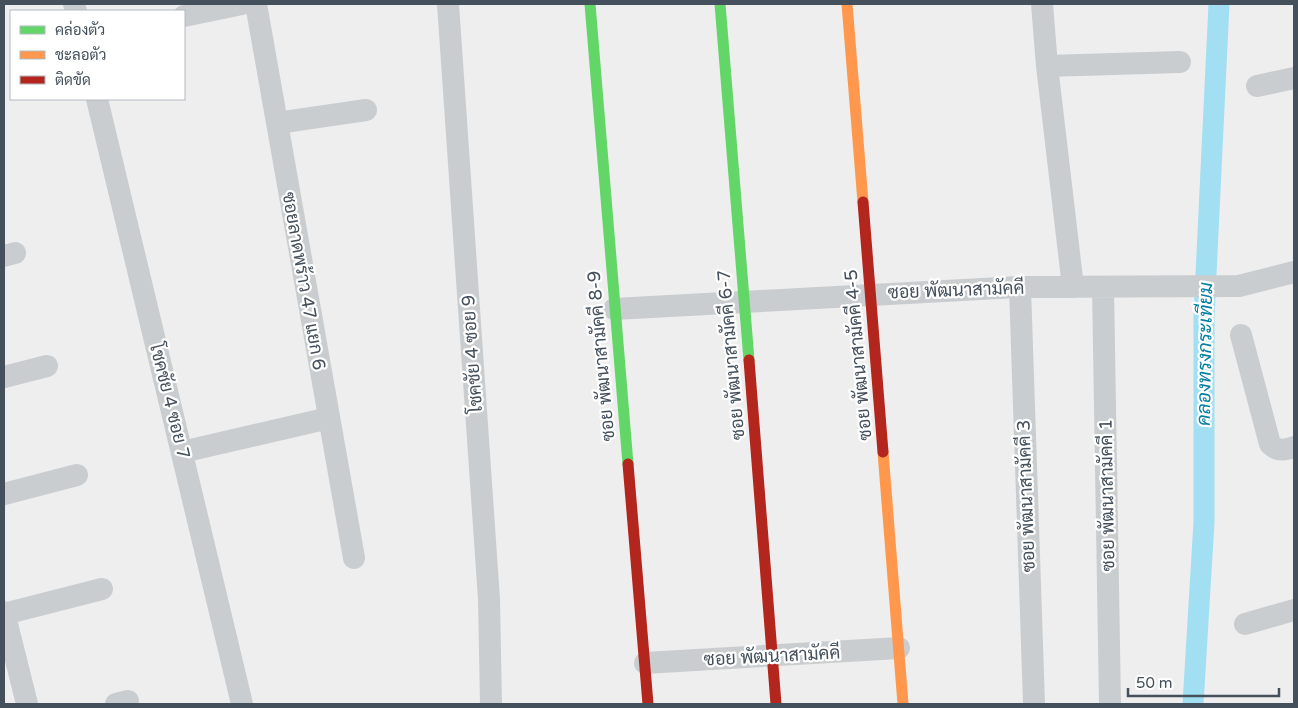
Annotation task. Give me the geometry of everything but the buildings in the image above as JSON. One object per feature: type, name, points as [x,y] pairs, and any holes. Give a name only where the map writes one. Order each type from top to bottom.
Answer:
[{"type":"street","points":[[185,16],[242,4]]},
{"type":"street","name":"ซอยลาดพร้าว 47 แยก 6","points":[[256,4],[354,558]]},
{"type":"street","name":"โชคชัย 4 ซอย 9","points":[[448,4],[489,599],[491,704]]},
{"type":"street","name":"ซอย พัฒนาสามัคคี 8-9","points":[[590,4],[648,704]]},
{"type":"street","name":"ซอย พัฒนาสามัคคี 6-7","points":[[720,4],[776,704]]},
{"type":"street","name":"ซอย พัฒนาสามัคคี 4-5","points":[[847,4],[903,704]]},
{"type":"street","points":[[1042,4],[1047,66],[1073,288]]},
{"type":"street","points":[[1047,66],[1180,62]]},
{"type":"street","points":[[1257,86],[1294,78]]},
{"type":"street","name":"โชคชัย 4 ซอย 7","points":[[96,100],[242,704]]},
{"type":"street","points":[[277,123],[366,110]]},
{"type":"street","name":"ซอย พัฒนาสามัคคี","points":[[614,309],[744,300],[1020,287],[1218,286],[1294,272]]},
{"type":"street","name":"ซอย พัฒนาสามัคคี 1","points":[[1102,286],[1110,704]]},
{"type":"street","name":"ซอย พัฒนาสามัคคี 3","points":[[1020,287],[1034,704]]},
{"type":"street","points":[[1241,335],[1270,444],[1274,449],[1281,450],[1294,447]]},
{"type":"street","points":[[4,377],[47,366]]},
{"type":"street","points":[[182,452],[329,418]]},
{"type":"street","points":[[4,494],[76,475]]},
{"type":"street","points":[[27,704],[4,613],[102,589]]},
{"type":"street","points":[[1245,624],[1294,610]]},
{"type":"street","name":"ซอย พัฒนาสามัคคี","points":[[645,663],[899,648]]},
{"type":"waterway","name":"คลองทรงกระเทียม","points":[[1193,704],[1204,522],[1204,316],[1219,4]]},
{"type":"traffic: fast","points":[[590,4],[628,464]]},
{"type":"traffic: fast","points":[[720,4],[749,360]]},
{"type":"traffic: slow","points":[[847,4],[863,202]]},
{"type":"traffic: slow","points":[[883,452],[903,704]]},
{"type":"traffic: jam","points":[[863,202],[883,452]]},
{"type":"traffic: jam","points":[[749,360],[776,704]]},
{"type":"traffic: jam","points":[[628,464],[648,704]]}]
